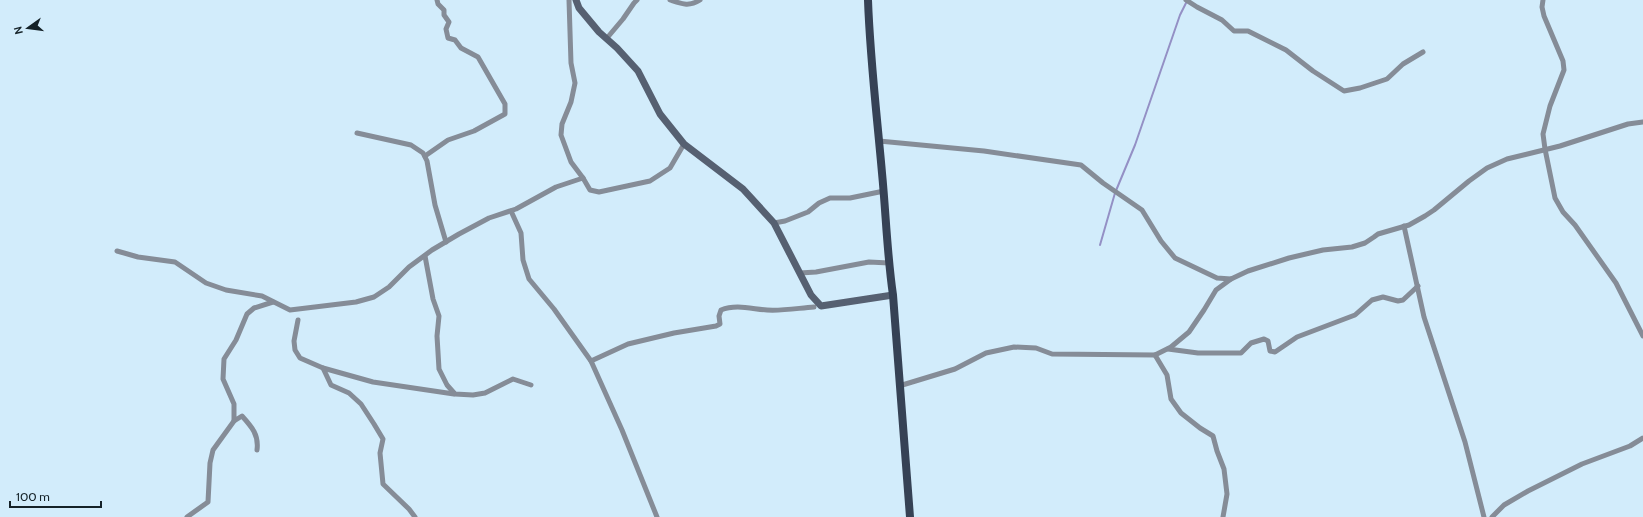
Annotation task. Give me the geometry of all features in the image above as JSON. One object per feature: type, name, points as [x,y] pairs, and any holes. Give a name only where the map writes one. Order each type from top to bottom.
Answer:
[{"type":"main road","points":[[868,0],[870,39],[884,191],[888,263],[893,295],[910,517]]},
{"type":"street","points":[[425,156],[448,140],[474,131],[505,114],[505,104],[478,57],[461,48],[455,40],[448,38],[446,29],[449,22],[444,15],[444,10],[438,4],[437,0]]},
{"type":"street","points":[[569,0],[572,63],[575,83],[571,102],[562,124],[561,135],[571,162],[590,190],[599,192],[647,182],[670,168],[684,144]]},
{"type":"street","points":[[576,0],[579,8],[599,32],[628,58],[638,71],[660,114],[684,144],[743,189],[774,223],[811,295],[821,306],[893,295]]},
{"type":"street","points":[[607,38],[637,0]]},
{"type":"street","points":[[670,0],[686,5],[700,0]]},
{"type":"street","points":[[1186,0],[1197,8],[1222,20],[1234,31],[1248,31],[1286,50],[1312,71],[1344,91],[1360,88],[1386,78],[1403,64],[1423,52]]},
{"type":"street","points":[[1543,0],[1542,7],[1544,16],[1563,61],[1564,70],[1546,121],[1544,134],[1545,148],[1555,198],[1563,212],[1575,225],[1616,283],[1643,336]]},
{"type":"street","points":[[899,386],[955,368],[986,353],[1014,347],[1036,348],[1052,354],[1155,355],[1167,349],[1188,332],[1216,290],[1231,279],[1248,271],[1289,258],[1323,250],[1352,247],[1365,243],[1385,230],[1404,226],[1434,210],[1487,168],[1507,159],[1545,148],[1560,146],[1628,124],[1643,122]]},
{"type":"street","points":[[357,133],[411,145],[423,153],[427,161],[436,205],[446,242]]},
{"type":"street","points":[[879,141],[984,151],[1081,165],[1102,183],[1142,210],[1161,241],[1175,258],[1217,278],[1231,279]]},
{"type":"street","points":[[117,251],[138,257],[175,262],[194,276],[213,286],[256,294],[290,310],[356,302],[374,297],[389,287],[409,267],[446,242],[489,218],[511,211],[556,187],[583,178]]},
{"type":"street","points":[[774,223],[785,221],[808,212],[819,203],[830,198],[850,198],[884,191]]},
{"type":"street","points":[[511,211],[521,232],[523,260],[529,279],[554,309],[591,361],[622,430],[656,517]]},
{"type":"street","points":[[1404,226],[1424,317],[1465,442],[1484,517]]},
{"type":"street","points":[[426,256],[433,299],[439,316],[437,336],[439,370],[447,385],[455,394]]},
{"type":"street","points":[[800,273],[816,272],[869,262],[888,263]]},
{"type":"street","points":[[1167,349],[1198,353],[1241,353],[1251,343],[1264,338],[1268,341],[1270,351],[1275,352],[1297,337],[1355,315],[1372,300],[1383,297],[1398,301],[1403,300],[1418,286]]},
{"type":"street","points":[[234,421],[234,404],[223,379],[224,359],[236,340],[247,314],[254,308],[273,302]]},
{"type":"street","points":[[591,361],[628,344],[674,333],[716,326],[720,324],[719,316],[721,310],[727,307],[768,310],[814,307]]},
{"type":"street","points":[[298,320],[294,341],[295,350],[300,358],[323,368],[373,382],[455,394],[472,395],[485,393],[513,379],[531,385]]},
{"type":"street","points":[[1155,355],[1167,375],[1171,399],[1181,413],[1213,436],[1224,469],[1227,494],[1223,517]]},
{"type":"street","points":[[323,368],[331,386],[349,393],[361,404],[374,424],[383,439],[380,453],[383,484],[409,509],[415,517]]},
{"type":"street","points":[[187,517],[208,502],[210,463],[213,450],[234,421],[242,416],[254,431],[259,441],[257,450]]},
{"type":"street","points":[[1492,517],[1504,505],[1528,490],[1582,464],[1630,446],[1643,438]]},
{"type":"waterway","points":[[1100,245],[1115,193],[1135,145],[1180,15],[1187,1]]}]
